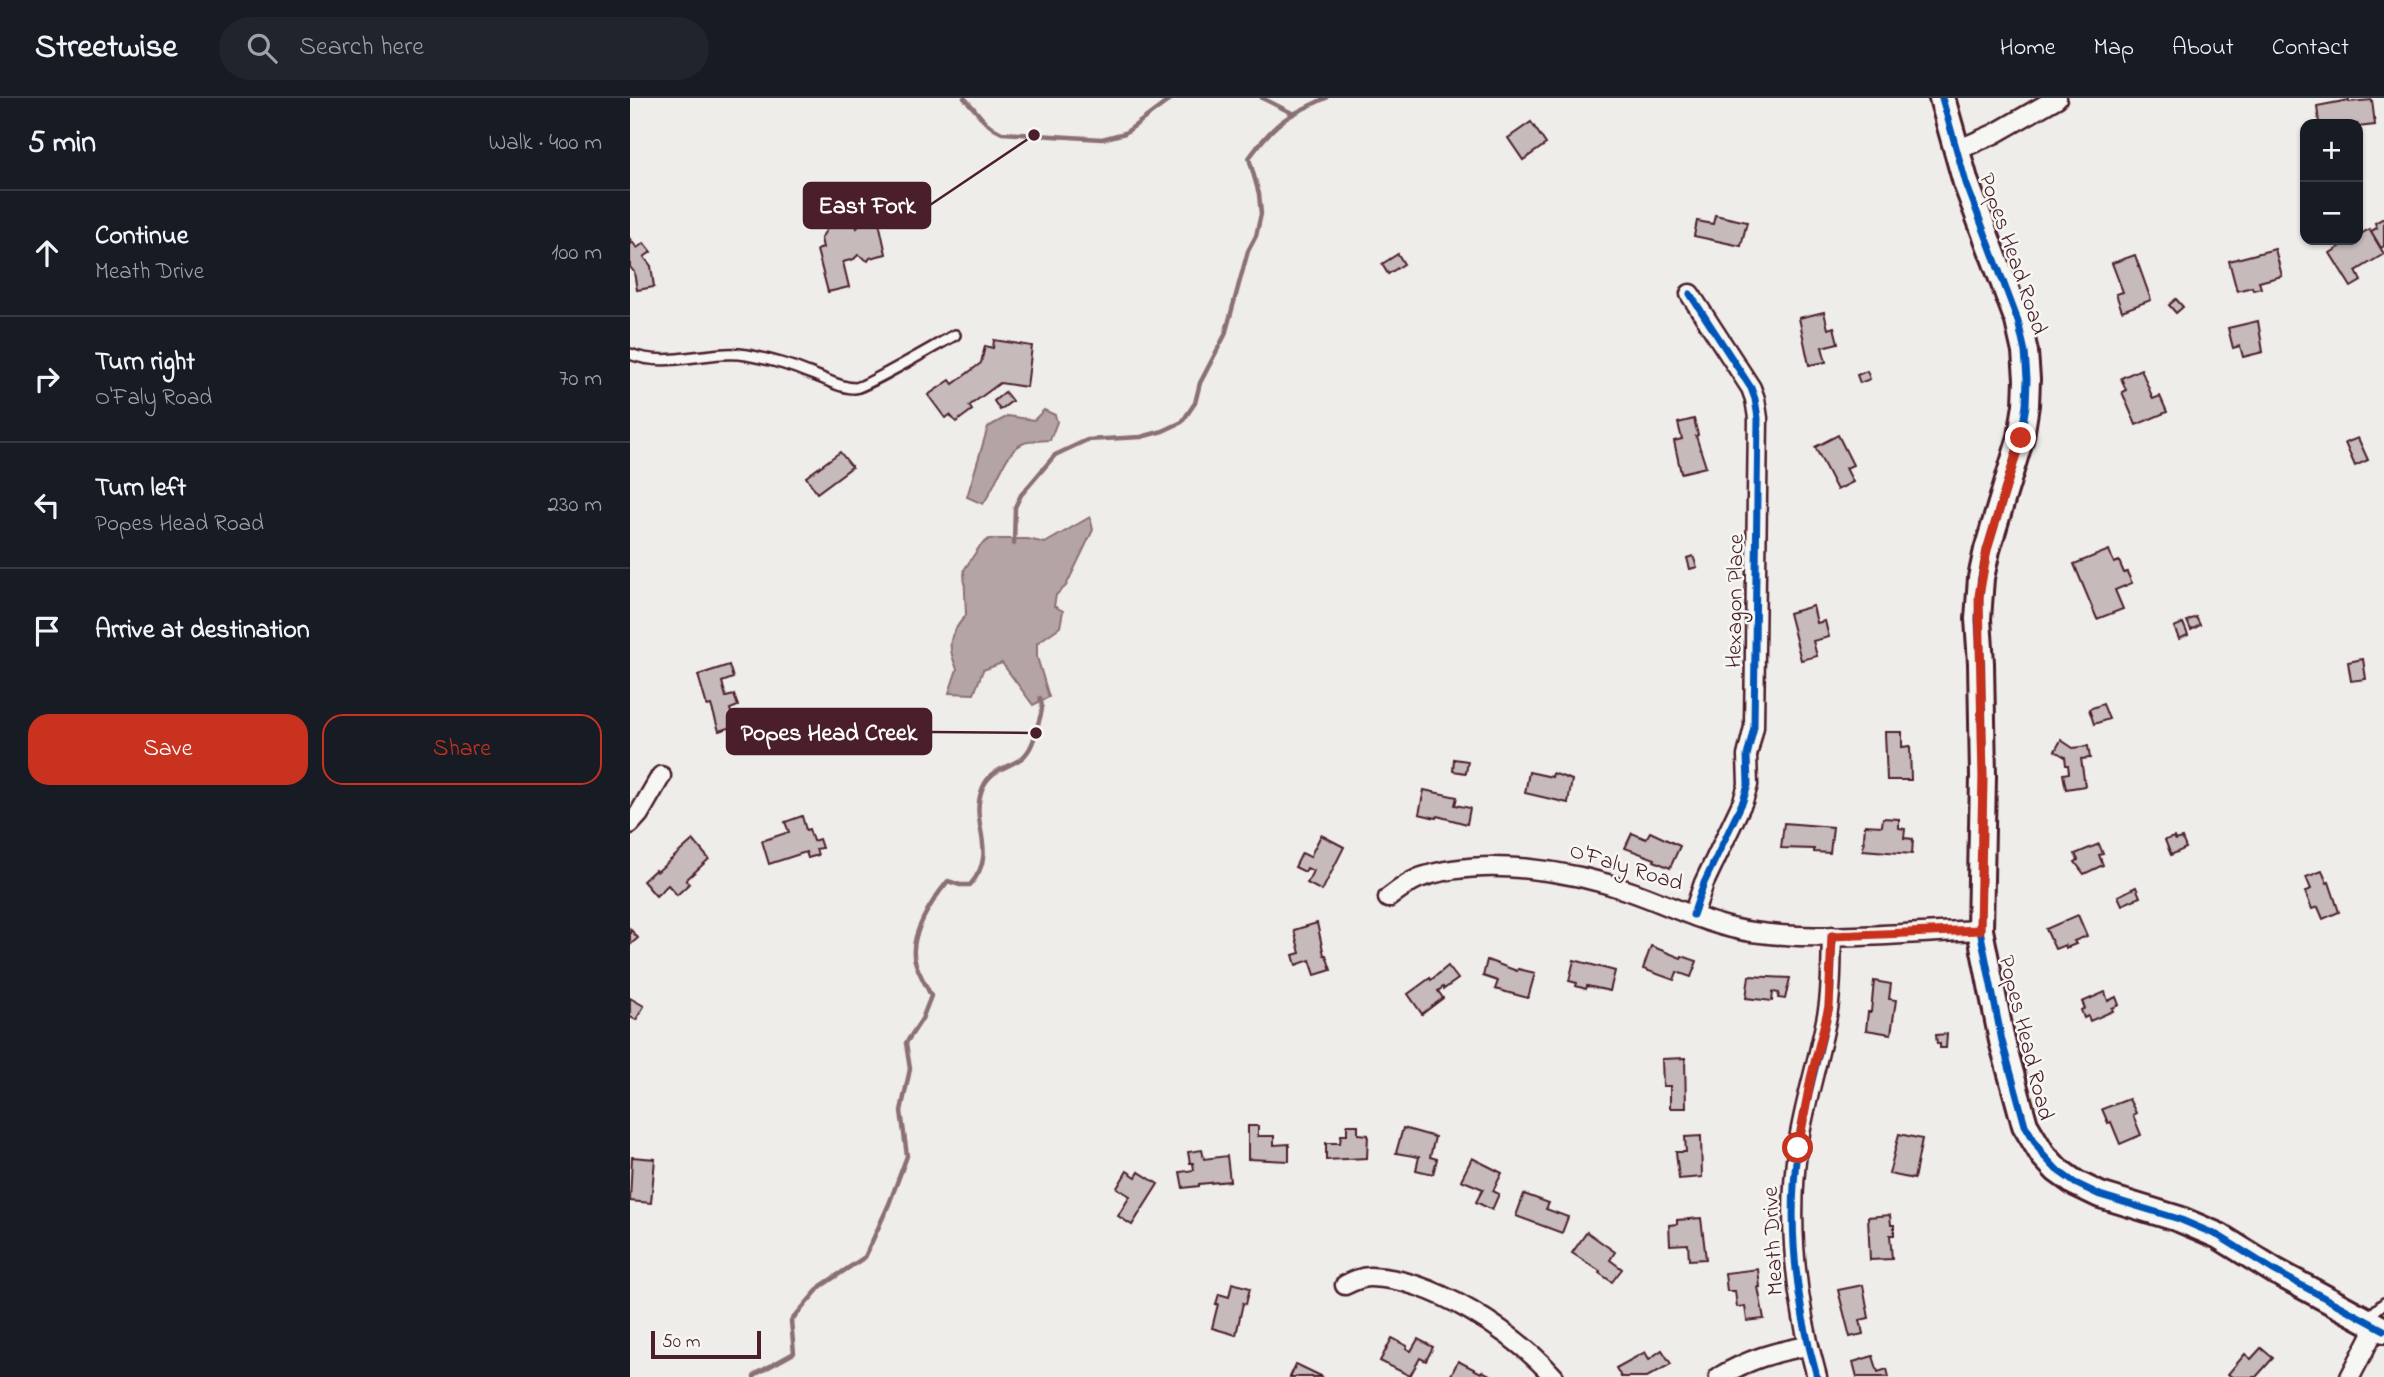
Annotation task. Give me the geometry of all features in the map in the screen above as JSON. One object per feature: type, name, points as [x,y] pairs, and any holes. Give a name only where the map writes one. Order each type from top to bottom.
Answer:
[{"type":"street","name":"Popes Head Road","points":[[1942,98],[1970,195],[2018,321],[2025,352],[2026,405],[2021,438],[1987,550],[1979,596],[1983,777],[1980,930],[2002,1041],[2019,1107],[2033,1140],[2057,1170],[2075,1183],[2100,1195],[2179,1219],[2219,1236],[2274,1271],[2375,1326]]},
{"type":"street","points":[[1957,150],[1994,134],[2057,98]]},
{"type":"street","name":"Hexagon Place","points":[[1689,294],[1751,388],[1758,418],[1754,727],[1747,756],[1748,785],[1744,801],[1704,883],[1693,915]]},
{"type":"street","points":[[630,824],[639,814],[661,776]]},
{"type":"street","name":"O'Faly Road","points":[[1388,898],[1416,879],[1434,874],[1479,868],[1523,868],[1560,872],[1595,880],[1693,915],[1751,932],[1787,936],[1832,936],[1980,930]]},
{"type":"street","name":"Meath Drive","points":[[1817,1377],[1808,1346],[1795,1254],[1795,1182],[1805,1109],[1829,1007],[1832,936]]},
{"type":"street","points":[[1345,1285],[1370,1277],[1415,1286],[1450,1300],[1515,1340],[1554,1377]]},
{"type":"street","points":[[2350,1377],[2375,1326]]},
{"type":"street","points":[[1719,1377],[1768,1353],[1808,1346]]},
{"type":"lane","points":[[630,354],[655,360],[676,360],[715,353],[748,355],[807,372],[839,385],[857,388],[954,335]]},
{"type":"lane","points":[[2375,1326],[2384,1303]]},
{"type":"shaded area","points":[[1044,410],[1055,415],[1057,422],[1050,440],[1029,442],[1016,448],[1005,462],[983,504],[967,497],[988,427],[1008,416],[1034,420]]},
{"type":"shaded area","points":[[1090,517],[1093,530],[1066,586],[1056,595],[1054,606],[1063,611],[1060,627],[1037,643],[1037,657],[1049,697],[1033,705],[1002,663],[983,670],[974,694],[949,693],[957,669],[951,653],[951,640],[966,615],[964,570],[980,546],[989,539],[1028,539],[1045,543]]},
{"type":"building","points":[[2349,100],[2372,100],[2375,125],[2363,126],[2363,119],[2318,119],[2317,106]]},
{"type":"building","points":[[1531,122],[1546,144],[1523,160],[1508,138]]},
{"type":"building","points":[[1715,215],[1747,222],[1741,246],[1694,236],[1697,221],[1713,224]]},
{"type":"building","points":[[853,218],[857,228],[861,223],[876,220],[879,222],[886,254],[868,261],[858,255],[843,262],[849,287],[828,292],[817,250],[823,248],[821,238],[831,223]]},
{"type":"building","points":[[2384,218],[2384,246],[2381,248],[2371,231],[2377,228],[2375,223]]},
{"type":"building","points":[[2369,229],[2384,254],[2356,271],[2361,281],[2351,287],[2330,253],[2343,245],[2363,245],[2363,233]]},
{"type":"building","points":[[630,239],[637,248],[644,243],[651,252],[644,257],[651,266],[654,287],[637,290],[634,272],[630,267]]},
{"type":"building","points":[[2275,249],[2282,276],[2259,282],[2261,288],[2253,290],[2252,287],[2237,291],[2229,261]]},
{"type":"building","points":[[1398,254],[1404,264],[1388,274],[1382,264]]},
{"type":"building","points":[[2135,255],[2151,300],[2122,311],[2116,294],[2123,292],[2112,263]]},
{"type":"building","points":[[2176,299],[2183,307],[2176,313],[2169,305]]},
{"type":"building","points":[[1824,312],[1828,329],[1834,327],[1838,343],[1822,347],[1826,362],[1809,365],[1799,318]]},
{"type":"building","points":[[2258,321],[2263,352],[2243,357],[2240,346],[2233,348],[2228,328]]},
{"type":"building","points":[[994,340],[1032,346],[1027,387],[1000,383],[969,406],[972,410],[956,422],[950,415],[945,418],[928,395],[950,380],[953,384],[981,363],[985,346],[993,348]]},
{"type":"building","points":[[2141,369],[2153,399],[2160,396],[2167,412],[2136,425],[2122,392],[2126,390],[2121,378]]},
{"type":"building","points":[[1867,371],[1870,379],[1860,383],[1857,375]]},
{"type":"building","points":[[1005,392],[1012,401],[1000,410],[994,401]]},
{"type":"building","points":[[1694,419],[1698,435],[1696,436],[1706,467],[1681,473],[1674,441],[1682,439],[1678,423]]},
{"type":"building","points":[[1838,435],[1853,465],[1846,468],[1853,482],[1837,490],[1815,447]]},
{"type":"building","points":[[2358,438],[2368,460],[2355,466],[2345,443]]},
{"type":"building","points":[[840,452],[852,467],[817,493],[806,477]]},
{"type":"building","points":[[2109,550],[2114,563],[2119,561],[2132,583],[2115,590],[2123,609],[2097,619],[2074,564]]},
{"type":"building","points":[[1693,556],[1697,567],[1690,569],[1687,558]]},
{"type":"building","points":[[1813,606],[1817,623],[1825,621],[1829,637],[1813,641],[1817,656],[1801,660],[1789,613]]},
{"type":"building","points":[[2196,617],[2200,625],[2191,630],[2187,621]]},
{"type":"building","points":[[2183,623],[2188,635],[2179,639],[2174,627]]},
{"type":"building","points":[[2363,659],[2366,679],[2351,681],[2348,662]]},
{"type":"building","points":[[729,665],[733,678],[722,682],[726,697],[734,695],[738,706],[730,709],[735,726],[719,731],[711,705],[707,706],[698,675]]},
{"type":"building","points":[[2103,704],[2109,719],[2094,724],[2089,709]]},
{"type":"building","points":[[1885,732],[1902,732],[1902,747],[1910,746],[1911,780],[1887,780]]},
{"type":"building","points":[[2061,740],[2073,748],[2088,746],[2090,758],[2081,759],[2085,786],[2066,789],[2063,774],[2069,773],[2068,765],[2065,757],[2055,751]]},
{"type":"building","points":[[1454,759],[1468,761],[1466,773],[1453,771]]},
{"type":"building","points":[[1529,772],[1552,777],[1553,773],[1572,780],[1568,803],[1525,793]]},
{"type":"building","points":[[1424,790],[1457,797],[1455,805],[1470,808],[1467,824],[1419,814]]},
{"type":"building","points":[[802,816],[813,841],[819,839],[822,848],[816,849],[818,855],[808,858],[806,852],[769,864],[762,841],[789,832],[785,822]]},
{"type":"building","points":[[1883,818],[1899,819],[1899,828],[1905,829],[1904,838],[1913,839],[1912,854],[1863,850],[1865,825],[1882,826]]},
{"type":"building","points":[[1784,823],[1833,827],[1830,853],[1814,852],[1814,849],[1781,848]]},
{"type":"building","points":[[1650,832],[1680,846],[1670,868],[1654,861],[1655,859],[1625,848],[1632,833],[1646,839]]},
{"type":"building","points":[[1321,835],[1344,847],[1322,891],[1307,883],[1313,871],[1307,868],[1305,872],[1295,867],[1302,853],[1310,857]]},
{"type":"building","points":[[2174,837],[2175,840],[2182,838],[2186,848],[2171,855],[2165,840]]},
{"type":"building","points":[[693,840],[709,859],[686,880],[689,884],[677,895],[668,885],[656,896],[643,881]]},
{"type":"building","points":[[2099,844],[2103,865],[2084,874],[2075,862],[2078,860],[2075,854]]},
{"type":"building","points":[[2322,871],[2327,883],[2329,882],[2339,912],[2323,919],[2318,907],[2312,909],[2305,892],[2311,889],[2306,877]]},
{"type":"building","points":[[2136,887],[2140,897],[2122,905],[2118,896]]},
{"type":"building","points":[[2078,915],[2087,936],[2074,941],[2076,944],[2055,949],[2046,929]]},
{"type":"building","points":[[1317,923],[1324,955],[1331,970],[1315,975],[1310,960],[1296,965],[1293,955],[1300,953],[1294,930]]},
{"type":"building","points":[[630,929],[638,938],[630,945]]},
{"type":"building","points":[[1651,946],[1681,958],[1682,956],[1697,961],[1691,977],[1677,972],[1674,980],[1643,969]]},
{"type":"building","points":[[1487,960],[1517,971],[1535,973],[1528,998],[1495,989],[1498,981],[1483,976]]},
{"type":"building","points":[[1574,960],[1615,971],[1610,991],[1587,986],[1586,989],[1569,981]]},
{"type":"building","points":[[1448,966],[1458,979],[1438,991],[1443,998],[1422,1014],[1408,994]]},
{"type":"building","points":[[1749,976],[1790,978],[1785,999],[1778,998],[1779,993],[1773,992],[1772,1001],[1746,998]]},
{"type":"building","points":[[1874,981],[1891,984],[1889,999],[1896,1000],[1891,1034],[1866,1030]]},
{"type":"building","points":[[2105,992],[2108,1001],[2116,997],[2119,1005],[2112,1008],[2113,1011],[2090,1021],[2088,1016],[2084,1018],[2081,1010],[2085,1008],[2082,1002]]},
{"type":"building","points":[[630,998],[644,1006],[636,1020],[630,1017]]},
{"type":"building","points":[[1947,1034],[1946,1048],[1940,1048],[1936,1035]]},
{"type":"building","points":[[1685,1058],[1686,1108],[1670,1108],[1670,1086],[1663,1086],[1662,1059]]},
{"type":"building","points":[[2129,1099],[2136,1113],[2133,1115],[2141,1135],[2120,1144],[2102,1109]]},
{"type":"building","points":[[1347,1125],[1358,1125],[1358,1134],[1368,1135],[1367,1158],[1326,1160],[1326,1143],[1340,1143],[1341,1135],[1347,1135]]},
{"type":"building","points":[[1248,1126],[1258,1126],[1258,1136],[1274,1136],[1274,1145],[1289,1144],[1289,1161],[1248,1159]]},
{"type":"building","points":[[1403,1128],[1435,1137],[1430,1157],[1437,1159],[1433,1174],[1416,1170],[1419,1157],[1396,1153]]},
{"type":"building","points":[[1899,1134],[1922,1139],[1914,1179],[1889,1174]]},
{"type":"building","points":[[1701,1136],[1702,1177],[1679,1179],[1676,1152],[1686,1152],[1685,1137]]},
{"type":"building","points":[[1202,1150],[1204,1159],[1227,1156],[1230,1181],[1183,1188],[1180,1172],[1194,1170],[1188,1152]]},
{"type":"building","points":[[632,1157],[655,1159],[651,1203],[630,1201]]},
{"type":"building","points":[[1472,1158],[1502,1173],[1493,1191],[1499,1194],[1492,1210],[1476,1202],[1483,1189],[1461,1180]]},
{"type":"building","points":[[1127,1171],[1136,1177],[1139,1172],[1158,1184],[1132,1225],[1118,1216],[1130,1196],[1117,1188]]},
{"type":"building","points":[[1524,1194],[1549,1203],[1546,1209],[1568,1217],[1562,1233],[1516,1216]]},
{"type":"building","points":[[1890,1215],[1891,1225],[1894,1225],[1894,1235],[1890,1235],[1892,1259],[1870,1260],[1868,1217]]},
{"type":"building","points":[[1701,1218],[1706,1259],[1689,1260],[1688,1244],[1670,1245],[1669,1225],[1677,1224],[1677,1220]]},
{"type":"building","points":[[1587,1232],[1615,1252],[1610,1260],[1622,1269],[1612,1282],[1572,1253]]},
{"type":"building","points":[[1758,1269],[1758,1287],[1764,1319],[1747,1321],[1745,1306],[1737,1307],[1735,1291],[1727,1291],[1725,1273]]},
{"type":"building","points":[[1232,1283],[1250,1288],[1246,1304],[1243,1303],[1236,1335],[1212,1328],[1219,1294],[1229,1297]]},
{"type":"building","points":[[1863,1285],[1869,1318],[1860,1320],[1863,1334],[1850,1337],[1838,1290]]},
{"type":"building","points":[[1392,1338],[1411,1351],[1418,1339],[1433,1347],[1426,1361],[1420,1358],[1410,1376],[1380,1361]]},
{"type":"building","points":[[2261,1348],[2273,1358],[2256,1377],[2232,1377],[2228,1374],[2245,1354],[2251,1359]]},
{"type":"building","points":[[1662,1350],[1671,1364],[1647,1377],[1621,1377],[1616,1368],[1645,1352],[1649,1359]]},
{"type":"building","points":[[1873,1356],[1878,1372],[1887,1369],[1889,1377],[1857,1377],[1853,1362]]},
{"type":"building","points":[[1458,1361],[1481,1373],[1482,1371],[1494,1377],[1450,1377]]},
{"type":"building","points":[[1296,1364],[1323,1377],[1290,1377]]},
{"type":"waterway","points":[[964,98],[985,122],[1002,133],[1102,139],[1125,133],[1172,98]]},
{"type":"waterway","points":[[1262,98],[1292,113]]},
{"type":"waterway","points":[[1014,544],[1015,507],[1021,495],[1055,455],[1087,440],[1141,437],[1182,422],[1195,403],[1200,383],[1225,335],[1248,251],[1256,236],[1261,214],[1259,194],[1249,158],[1282,121],[1326,98]]},
{"type":"waterway","points":[[754,1377],[794,1353],[791,1321],[821,1286],[865,1257],[889,1204],[907,1156],[901,1111],[910,1069],[906,1043],[922,1019],[931,996],[915,961],[918,929],[948,881],[970,885],[979,872],[984,848],[979,813],[983,787],[990,776],[1022,758],[1028,751],[1041,714],[1040,698]]},
{"type":"cycle path","points":[[1942,98],[1966,183],[2018,321],[2025,352],[2026,405],[2021,437],[1987,550],[1981,578],[1978,619],[1983,777],[1980,930],[2002,1041],[2025,1125],[2043,1155],[2075,1183],[2100,1195],[2179,1219],[2219,1236],[2275,1271],[2384,1330]]},
{"type":"cycle path","points":[[1690,294],[1751,388],[1758,418],[1754,727],[1747,756],[1748,785],[1704,883],[1693,915]]},
{"type":"cycle path","points":[[1817,1377],[1799,1291],[1793,1203],[1801,1128],[1828,1010],[1832,936]]},
{"type":"place","name":"East Fork","points":[[1034,135]]},
{"type":"place","name":"Popes Head Creek","points":[[1036,733]]},
{"type":"route","points":[[1798,1148],[1811,1078],[1829,1007],[1832,936],[1980,930],[1983,777],[1979,596],[1987,550],[2021,438]]}]
